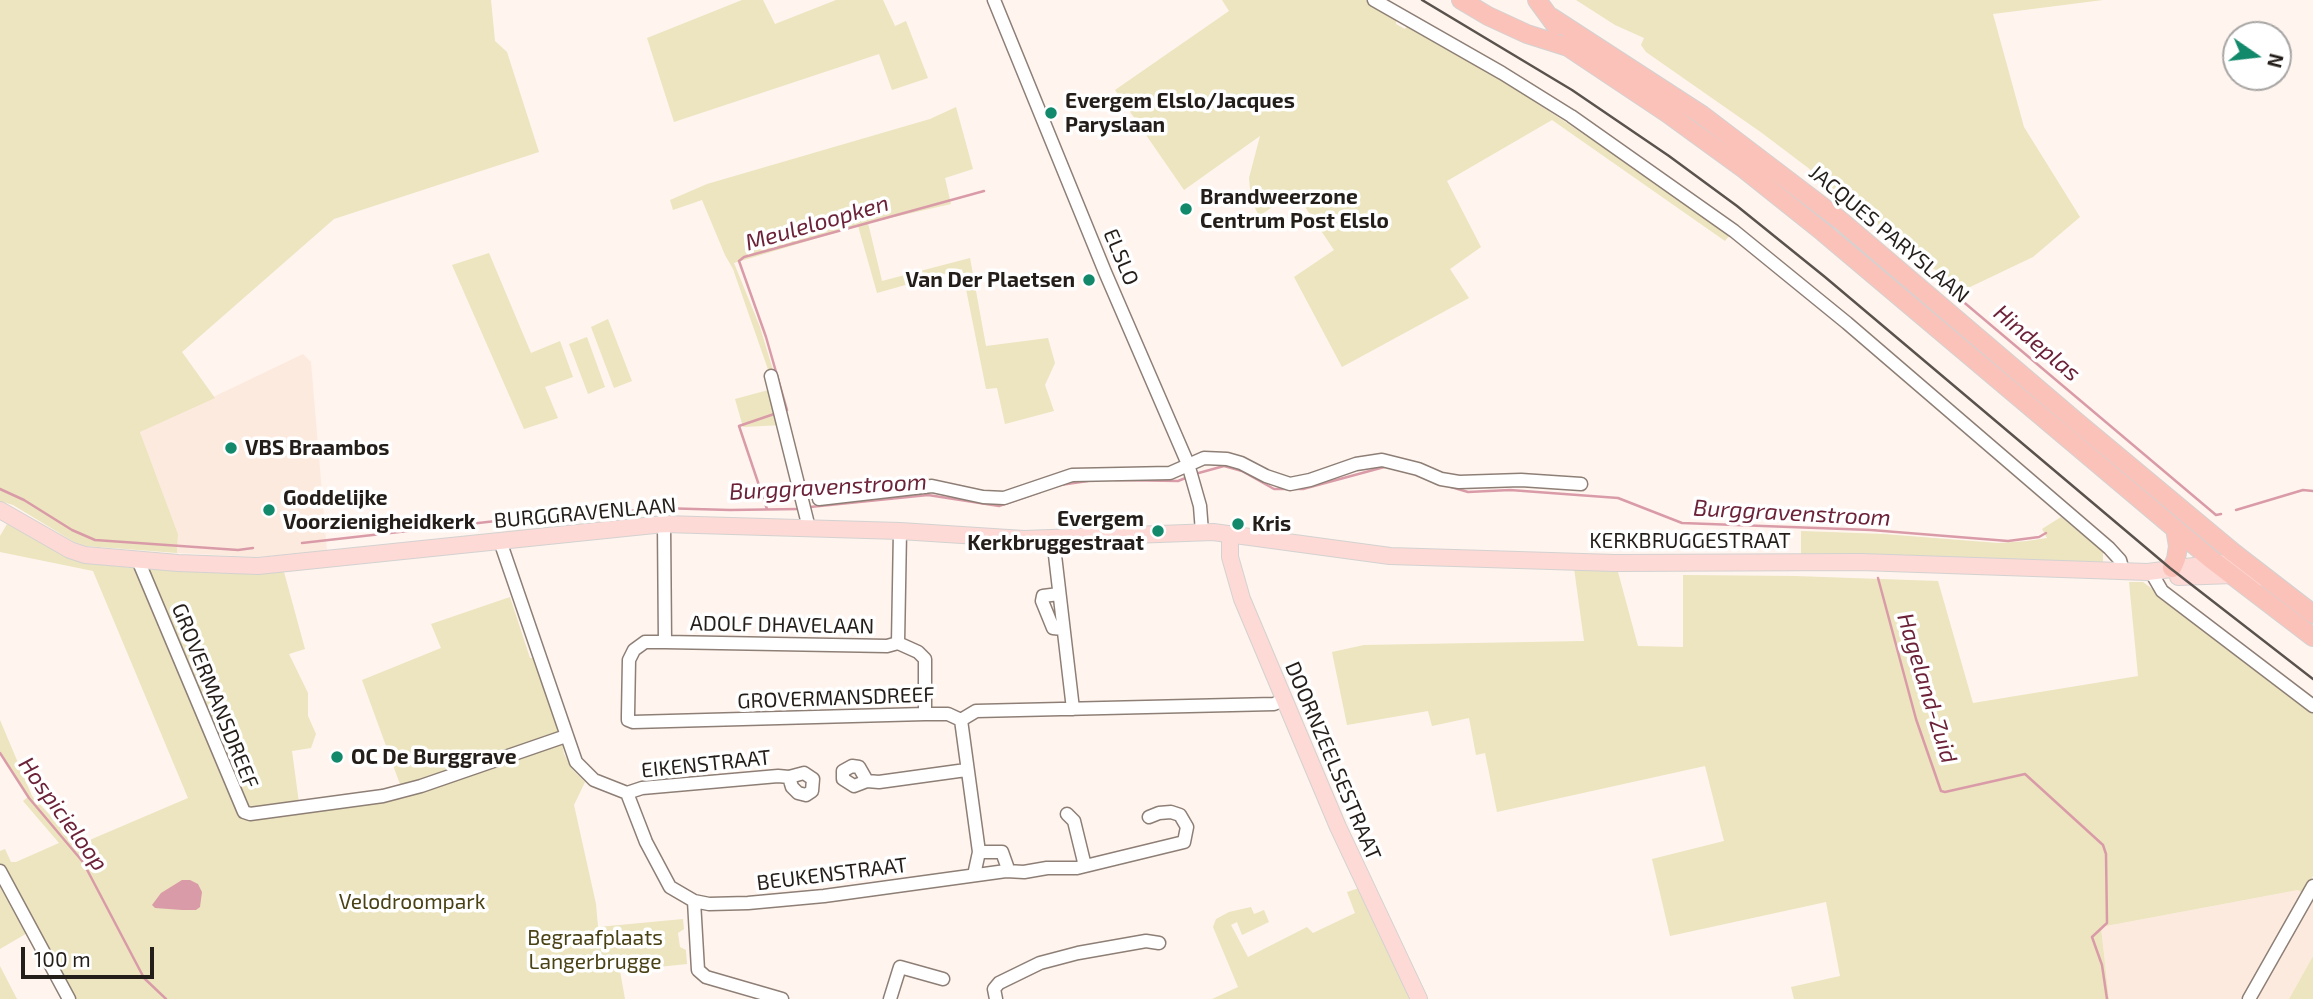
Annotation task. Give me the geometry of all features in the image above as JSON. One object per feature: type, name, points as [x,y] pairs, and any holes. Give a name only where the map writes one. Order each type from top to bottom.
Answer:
[{"type":"highway","name":"JACQUES PARYSLAAN","points":[[1461,0],[1527,34],[1568,47],[1667,113],[1824,232],[2217,563],[2313,637]]},
{"type":"highway","name":"JACQUES PARYSLAAN","points":[[1537,0],[1551,16],[1568,47]]},
{"type":"highway","name":"JACQUES PARYSLAAN","points":[[1551,16],[1702,115],[1840,220],[2002,359],[2313,614]]},
{"type":"highway","points":[[2172,568],[2178,546],[2175,528]]},
{"type":"main road","name":"BURGGRAVENLAAN","points":[[0,510],[70,550],[85,555],[257,566],[664,524],[806,514],[900,531],[1053,538],[1202,532],[1230,534]]},
{"type":"main road","name":"KERKBRUGGESTRAAT","points":[[1230,534],[1390,556],[1440,558],[1615,563],[1861,562],[2151,572],[2217,563],[2250,565]]},
{"type":"main road","name":"DOORNZEELSESTRAAT","points":[[1230,534],[1232,573],[1283,700],[1341,834],[1419,999]]},
{"type":"main road","name":"KERKBRUGGESTRAAT","points":[[2151,572],[2161,577],[2233,575],[2267,578]]},
{"type":"street","name":"ELSLO","points":[[994,0],[1105,272],[1189,466],[1202,516],[1202,532]]},
{"type":"street","points":[[1374,0],[1571,116],[1734,231],[1847,323],[2109,548],[2120,561],[2123,571]]},
{"type":"street","points":[[771,376],[806,514]]},
{"type":"street","points":[[818,499],[932,486],[983,497],[1004,498],[1072,475],[1166,474],[1204,458],[1241,463],[1266,476],[1290,484],[1373,460],[1390,461],[1441,479],[1459,482],[1521,480],[1581,484]]},
{"type":"street","name":"ADOLF DHAVELAAN","points":[[664,524],[665,642]]},
{"type":"street","name":"ADOLF DHAVELAAN","points":[[898,643],[900,531]]},
{"type":"street","points":[[1053,538],[1073,709]]},
{"type":"street","points":[[500,541],[576,762],[586,774],[604,785],[627,793],[646,842],[670,887],[694,901],[698,970],[706,977],[782,999]]},
{"type":"street","name":"GROVERMANSDREEF","points":[[138,560],[244,812],[250,814],[383,796],[421,786],[566,736]]},
{"type":"street","points":[[2151,572],[2162,591],[2313,706]]},
{"type":"street","name":"ADOLF DHAVELAAN","points":[[628,688],[629,660],[634,650],[645,642],[887,646],[898,643],[918,652],[925,659],[925,714]]},
{"type":"street","name":"GROVERMANSDREEF","points":[[628,688],[628,720],[633,722],[925,714],[948,714],[961,720],[976,712],[1274,704],[1283,700]]},
{"type":"street","points":[[961,720],[979,852],[974,875]]},
{"type":"street","points":[[867,781],[879,782],[966,770]]},
{"type":"street","name":"EIKENSTRAAT","points":[[627,793],[642,788],[789,777]]},
{"type":"street","name":"BEUKENSTRAAT","points":[[694,901],[709,904],[799,899],[1006,871],[1024,872],[1085,866],[1184,842],[1187,827],[1180,815],[1171,812],[1149,817]]},
{"type":"street","points":[[1067,814],[1074,821],[1085,866]]},
{"type":"street","points":[[979,852],[1002,852],[1006,871]]},
{"type":"street","points":[[0,871],[69,999]]},
{"type":"street","points":[[2249,999],[2313,886]]},
{"type":"street","points":[[996,999],[995,989],[999,983],[1040,963],[1146,941],[1159,943]]},
{"type":"street","points":[[890,999],[900,967],[943,979]]},
{"type":"shaded area","name":"VBS Braambos","points":[[303,354],[311,362],[327,551],[257,557],[177,553],[178,534],[140,432]]},
{"type":"shaded area","points":[[182,880],[198,884],[202,892],[200,907],[196,910],[182,910],[155,908],[152,905],[161,893]]},
{"type":"shaded area","points":[[2298,890],[2303,894],[2242,999],[2109,999],[2101,927]]},
{"type":"shaded area","points":[[2313,896],[2313,956],[2289,999],[2256,999]]},
{"type":"green space","points":[[0,0],[491,0],[495,41],[507,52],[539,152],[334,219],[182,352],[215,398],[140,432],[178,534],[177,553],[86,546],[74,542],[13,505],[0,501]]},
{"type":"green space","points":[[742,0],[763,0],[775,24],[836,0],[883,0],[895,26],[906,21],[928,78],[892,90],[879,54],[674,122],[647,38]]},
{"type":"green space","points":[[1222,0],[1366,0],[1396,16],[1396,24],[1405,29],[1409,24],[1496,76],[1686,202],[1729,236],[1725,241],[1552,120],[1447,181],[1481,247],[1450,269],[1469,298],[1342,367],[1294,277],[1334,250],[1295,192],[1259,216],[1251,200],[1249,178],[1260,136],[1184,190],[1115,90],[1229,11]]},
{"type":"green space","points":[[1576,0],[2103,0],[1993,14],[2024,127],[2080,217],[2033,257],[1968,288],[1923,263],[1807,167],[1646,52],[1641,45],[1644,38],[1615,25]]},
{"type":"green space","points":[[956,107],[973,169],[945,178],[951,204],[868,223],[882,281],[970,258],[986,346],[1048,338],[1055,363],[1045,385],[1054,411],[1005,424],[997,388],[986,389],[962,269],[877,293],[858,226],[734,263],[760,327],[789,423],[787,424],[733,269],[702,200],[673,210],[670,200],[707,184],[930,119]]},
{"type":"green space","points":[[489,253],[531,353],[560,341],[573,377],[545,387],[558,418],[524,429],[452,265]]},
{"type":"green space","points":[[608,319],[632,381],[614,388],[591,327]]},
{"type":"green space","points":[[587,337],[605,387],[588,394],[569,344]]},
{"type":"green space","points":[[772,389],[782,425],[743,427],[735,399]]},
{"type":"green space","points":[[2061,517],[2103,552],[2103,562],[1801,555],[1801,531],[1998,543],[2047,538],[2042,529]]},
{"type":"green space","points":[[7,524],[66,556],[92,564],[135,568],[284,572],[305,649],[289,654],[308,693],[308,716],[316,734],[311,748],[292,751],[299,803],[401,787],[362,680],[441,648],[431,624],[510,597],[530,658],[534,658],[560,732],[564,754],[572,769],[585,782],[574,805],[596,904],[598,927],[683,919],[684,929],[678,933],[680,947],[686,950],[687,964],[620,971],[625,999],[73,999],[0,863],[0,851],[5,849],[11,862],[16,862],[59,843],[23,801],[28,797],[0,753],[0,720],[32,796],[78,845],[188,798],[93,571],[0,552],[0,536]]},
{"type":"green space","points":[[1574,568],[1618,572],[1638,646],[1683,647],[1683,575],[1938,581],[1973,703],[2138,676],[2129,582],[2143,582],[2313,711],[2313,876],[2303,894],[2298,890],[2101,927],[2109,999],[1794,999],[1791,987],[1840,976],[1826,902],[1670,936],[1652,859],[1724,841],[1705,766],[1497,812],[1485,753],[1476,755],[1469,718],[1432,726],[1428,711],[1347,725],[1332,652],[1364,645],[1584,641]]},
{"type":"green space","points":[[0,881],[29,932],[0,949]]},
{"type":"green space","points":[[1359,888],[1412,999],[1212,999],[1238,987],[1213,927],[1216,919],[1229,912],[1251,907],[1254,914],[1264,910],[1269,922],[1242,935],[1237,922],[1231,925],[1248,957],[1307,927],[1313,933],[1355,913],[1347,892]]},
{"type":"green space","points":[[2313,956],[2313,999],[2289,999]]},
{"type":"green space","points":[[0,966],[17,999],[0,999]]},
{"type":"waterway","name":"Meuleloopken","points":[[783,411],[787,410],[766,337],[739,261],[744,257],[984,191]]},
{"type":"waterway","name":"Hindeplas","points":[[1928,272],[2216,515],[2221,514]]},
{"type":"waterway","name":"Meuleloopken","points":[[767,509],[739,426],[777,413]]},
{"type":"waterway","name":"Burggravenstroom","points":[[1195,474],[1224,466],[1242,471],[1274,489],[1287,489]]},
{"type":"waterway","name":"Burggravenstroom","points":[[1293,489],[1303,489],[1388,466]]},
{"type":"waterway","name":"Burggravenstroom","points":[[1115,480],[1178,481],[1188,477]]},
{"type":"waterway","name":"Burggravenstroom","points":[[1060,485],[1088,481]]},
{"type":"waterway","name":"Burggravenstroom","points":[[1451,487],[1468,492],[1510,490],[1618,498],[1682,523],[1871,530],[2008,541],[2039,537],[2046,533]]},
{"type":"waterway","name":"Burggravenstroom","points":[[0,489],[95,540],[238,550],[253,548]]},
{"type":"waterway","name":"Burggravenstroom","points":[[2236,510],[2303,490],[2313,491]]},
{"type":"waterway","name":"Burggravenstroom","points":[[810,507],[928,495],[999,506],[1040,492]]},
{"type":"waterway","name":"Burggravenstroom","points":[[302,543],[496,521],[659,508],[800,509]]},
{"type":"waterway","name":"Hageland-Zuid","points":[[1878,578],[1916,719],[1941,791],[2025,774],[2103,845],[2106,854],[2107,923],[2092,937],[2102,965],[2107,999]]},
{"type":"waterway","name":"Hospicieloop","points":[[0,753],[29,798],[83,862],[144,978],[166,999]]},
{"type":"railway","points":[[1422,0],[1572,90],[1737,206],[2170,568],[2313,679]]},
{"type":"place","name":"Evergem Elslo/Jacques Paryslaan","points":[[1051,113]]},
{"type":"place","name":"Brandweerzone Centrum Post Elslo","points":[[1186,209]]},
{"type":"place","name":"Van Der Plaetsen","points":[[1089,280]]},
{"type":"place","name":"VBS Braambos","points":[[231,448]]},
{"type":"place","name":"Goddelijke Voorzienigheidkerk","points":[[269,510]]},
{"type":"place","name":"Kris","points":[[1238,524]]},
{"type":"place","name":"Evergem Kerkbruggestraat","points":[[1158,531]]},
{"type":"place","name":"OC De Burggrave","points":[[337,757]]},
{"type":"park label","name":"Velodroompark","points":[[412,902]]},
{"type":"park label","name":"Begraafplaats Langerbrugge","points":[[595,950]]}]
